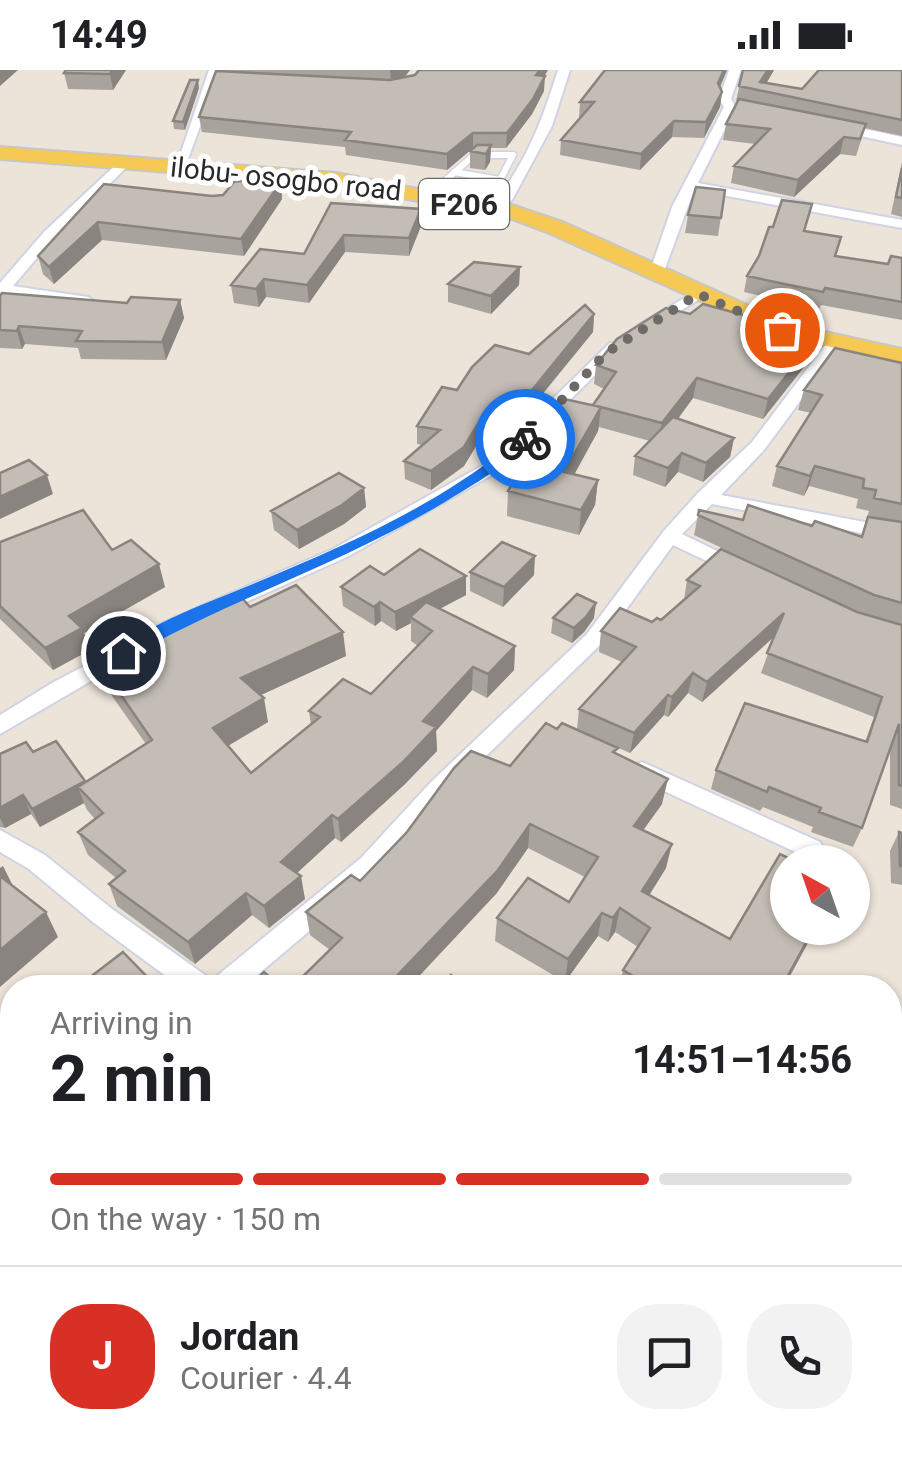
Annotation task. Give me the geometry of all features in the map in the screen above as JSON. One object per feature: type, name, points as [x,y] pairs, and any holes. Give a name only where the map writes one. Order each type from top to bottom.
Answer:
[{"type":"main road","name":"ilobu- osogbo road","points":[[0,153],[336,179],[469,205],[496,206],[557,228],[782,330],[902,356]]},
{"type":"street","points":[[496,206],[506,196],[546,126],[564,70]]},
{"type":"street","points":[[735,70],[725,99],[730,107],[746,110]]},
{"type":"street","points":[[179,168],[215,75],[232,80]]},
{"type":"street","points":[[656,274],[689,186],[730,107]]},
{"type":"street","points":[[827,125],[902,141]]},
{"type":"street","points":[[1,291],[81,202],[125,163]]},
{"type":"street","points":[[689,186],[902,224]]},
{"type":"street","points":[[1,291],[98,302]]},
{"type":"street","points":[[0,726],[58,688],[187,618],[340,553],[493,467],[566,399],[606,353],[698,294]]},
{"type":"street","points":[[238,975],[370,865],[439,788],[524,719],[594,639],[670,536],[758,446],[835,343]]},
{"type":"street","points":[[704,497],[902,535]]},
{"type":"street","points":[[670,536],[760,578]]},
{"type":"street","points":[[622,762],[805,845]]},
{"type":"street","points":[[0,840],[37,862],[185,975]]},
{"type":"lane","points":[[428,196],[469,154],[478,151],[513,155],[500,180],[469,205]]},
{"type":"lane","points":[[454,172],[500,180]]},
{"type":"building","points":[[112,70],[110,74],[64,73]]},
{"type":"building","points":[[419,70],[540,70],[536,75],[545,76],[507,133],[473,133],[447,154],[345,140],[351,132],[199,117],[216,71],[390,80],[415,75]]},
{"type":"building","points":[[605,70],[724,70],[718,83],[722,92],[706,122],[674,121],[641,154],[561,140],[594,102],[580,102]]},
{"type":"building","points":[[743,70],[768,70],[760,82],[802,89],[819,70],[902,70],[902,120],[739,86]]},
{"type":"building","points":[[190,80],[198,80],[183,122],[173,121]]},
{"type":"building","points":[[739,99],[866,124],[860,139],[844,137],[798,180],[734,166],[770,129],[726,124]]},
{"type":"building","points":[[477,145],[491,145],[486,154],[470,151]]},
{"type":"building","points":[[902,168],[902,198],[896,197]]},
{"type":"building","points":[[235,181],[281,182],[241,239],[98,222],[49,267],[38,256],[104,184],[212,196],[223,195]]},
{"type":"building","points":[[696,187],[725,190],[721,218],[688,215]]},
{"type":"building","points":[[782,200],[812,204],[804,231],[841,237],[835,256],[888,264],[891,256],[902,258],[902,302],[825,288],[823,292],[747,276],[769,227],[773,227]]},
{"type":"building","points":[[331,203],[421,209],[409,238],[344,235],[307,285],[264,279],[256,289],[231,285],[260,249],[304,254]]},
{"type":"building","points":[[474,262],[520,267],[491,296],[448,284]]},
{"type":"building","points":[[2,293],[127,303],[131,297],[180,300],[162,342],[76,341],[82,331],[19,326],[17,331],[0,330]]},
{"type":"building","points":[[703,304],[780,325],[778,328],[806,335],[803,340],[813,342],[768,399],[697,378],[662,423],[593,405],[616,372],[596,365],[617,339],[666,308],[690,314]]},
{"type":"building","points":[[585,305],[594,314],[506,422],[482,417],[464,447],[431,471],[404,461],[440,430],[417,426],[442,387],[457,390],[472,367],[495,345],[529,354]]},
{"type":"building","points":[[835,348],[902,363],[902,504],[874,498],[876,490],[863,488],[864,479],[815,466],[810,476],[777,466],[822,395],[804,390]]},
{"type":"building","points":[[564,399],[601,407],[564,472],[598,480],[581,510],[508,491]]},
{"type":"building","points":[[673,417],[734,438],[706,463],[682,453],[668,468],[635,456]]},
{"type":"building","points":[[29,460],[47,475],[0,497],[0,473]]},
{"type":"building","points":[[339,473],[364,488],[342,505],[297,530],[271,511]]},
{"type":"building","points":[[748,505],[862,537],[868,517],[902,522],[902,603],[874,595],[698,515],[699,510],[743,520]]},
{"type":"building","points":[[83,510],[112,550],[131,540],[159,564],[69,616],[82,628],[45,648],[0,606],[0,542]]},
{"type":"building","points":[[502,542],[535,556],[504,587],[470,572]]},
{"type":"building","points":[[420,549],[466,576],[395,612],[380,602],[374,607],[341,587],[370,566],[384,575]]},
{"type":"building","points":[[721,549],[857,612],[902,625],[902,786],[899,724],[862,828],[769,787],[767,792],[716,770],[745,703],[867,742],[882,697],[767,653],[784,613],[707,682],[693,673],[634,733],[579,709],[636,647],[601,631],[620,608],[652,622],[661,620],[700,586],[687,580]]},
{"type":"building","points":[[296,585],[343,632],[241,678],[264,698],[213,728],[251,773],[320,717],[309,711],[343,679],[371,694],[432,631],[410,617],[426,602],[515,646],[488,674],[473,667],[423,721],[436,727],[403,762],[338,819],[332,815],[281,862],[301,876],[264,906],[246,893],[188,942],[109,884],[125,871],[78,832],[103,813],[78,787],[152,740],[105,672],[127,662],[112,646],[137,633],[144,640],[191,615],[196,620],[242,598],[250,607]]},
{"type":"building","points":[[577,594],[596,603],[574,628],[553,618]]},
{"type":"building","points":[[546,723],[557,729],[562,723],[618,748],[613,752],[668,779],[634,826],[672,844],[642,891],[730,939],[770,871],[770,945],[805,945],[788,975],[631,975],[623,970],[650,928],[620,908],[613,918],[602,913],[568,959],[497,918],[528,878],[569,902],[598,857],[530,824],[498,870],[398,975],[304,975],[342,938],[306,912],[351,875],[360,881],[407,832],[471,751],[510,766]]},
{"type":"building","points":[[56,741],[85,781],[32,809],[23,795],[0,808],[0,754],[26,742],[33,752]]},
{"type":"building","points":[[899,832],[902,833],[902,866],[900,866]]},
{"type":"building","points":[[0,876],[46,912],[0,950]]},
{"type":"building","points":[[123,952],[145,975],[93,975]]},
{"type":"way so far","points":[[525,439],[606,353],[698,294],[782,330]]},
{"type":"route","points":[[123,653],[187,618],[340,553],[416,514],[493,467],[525,439]]}]
